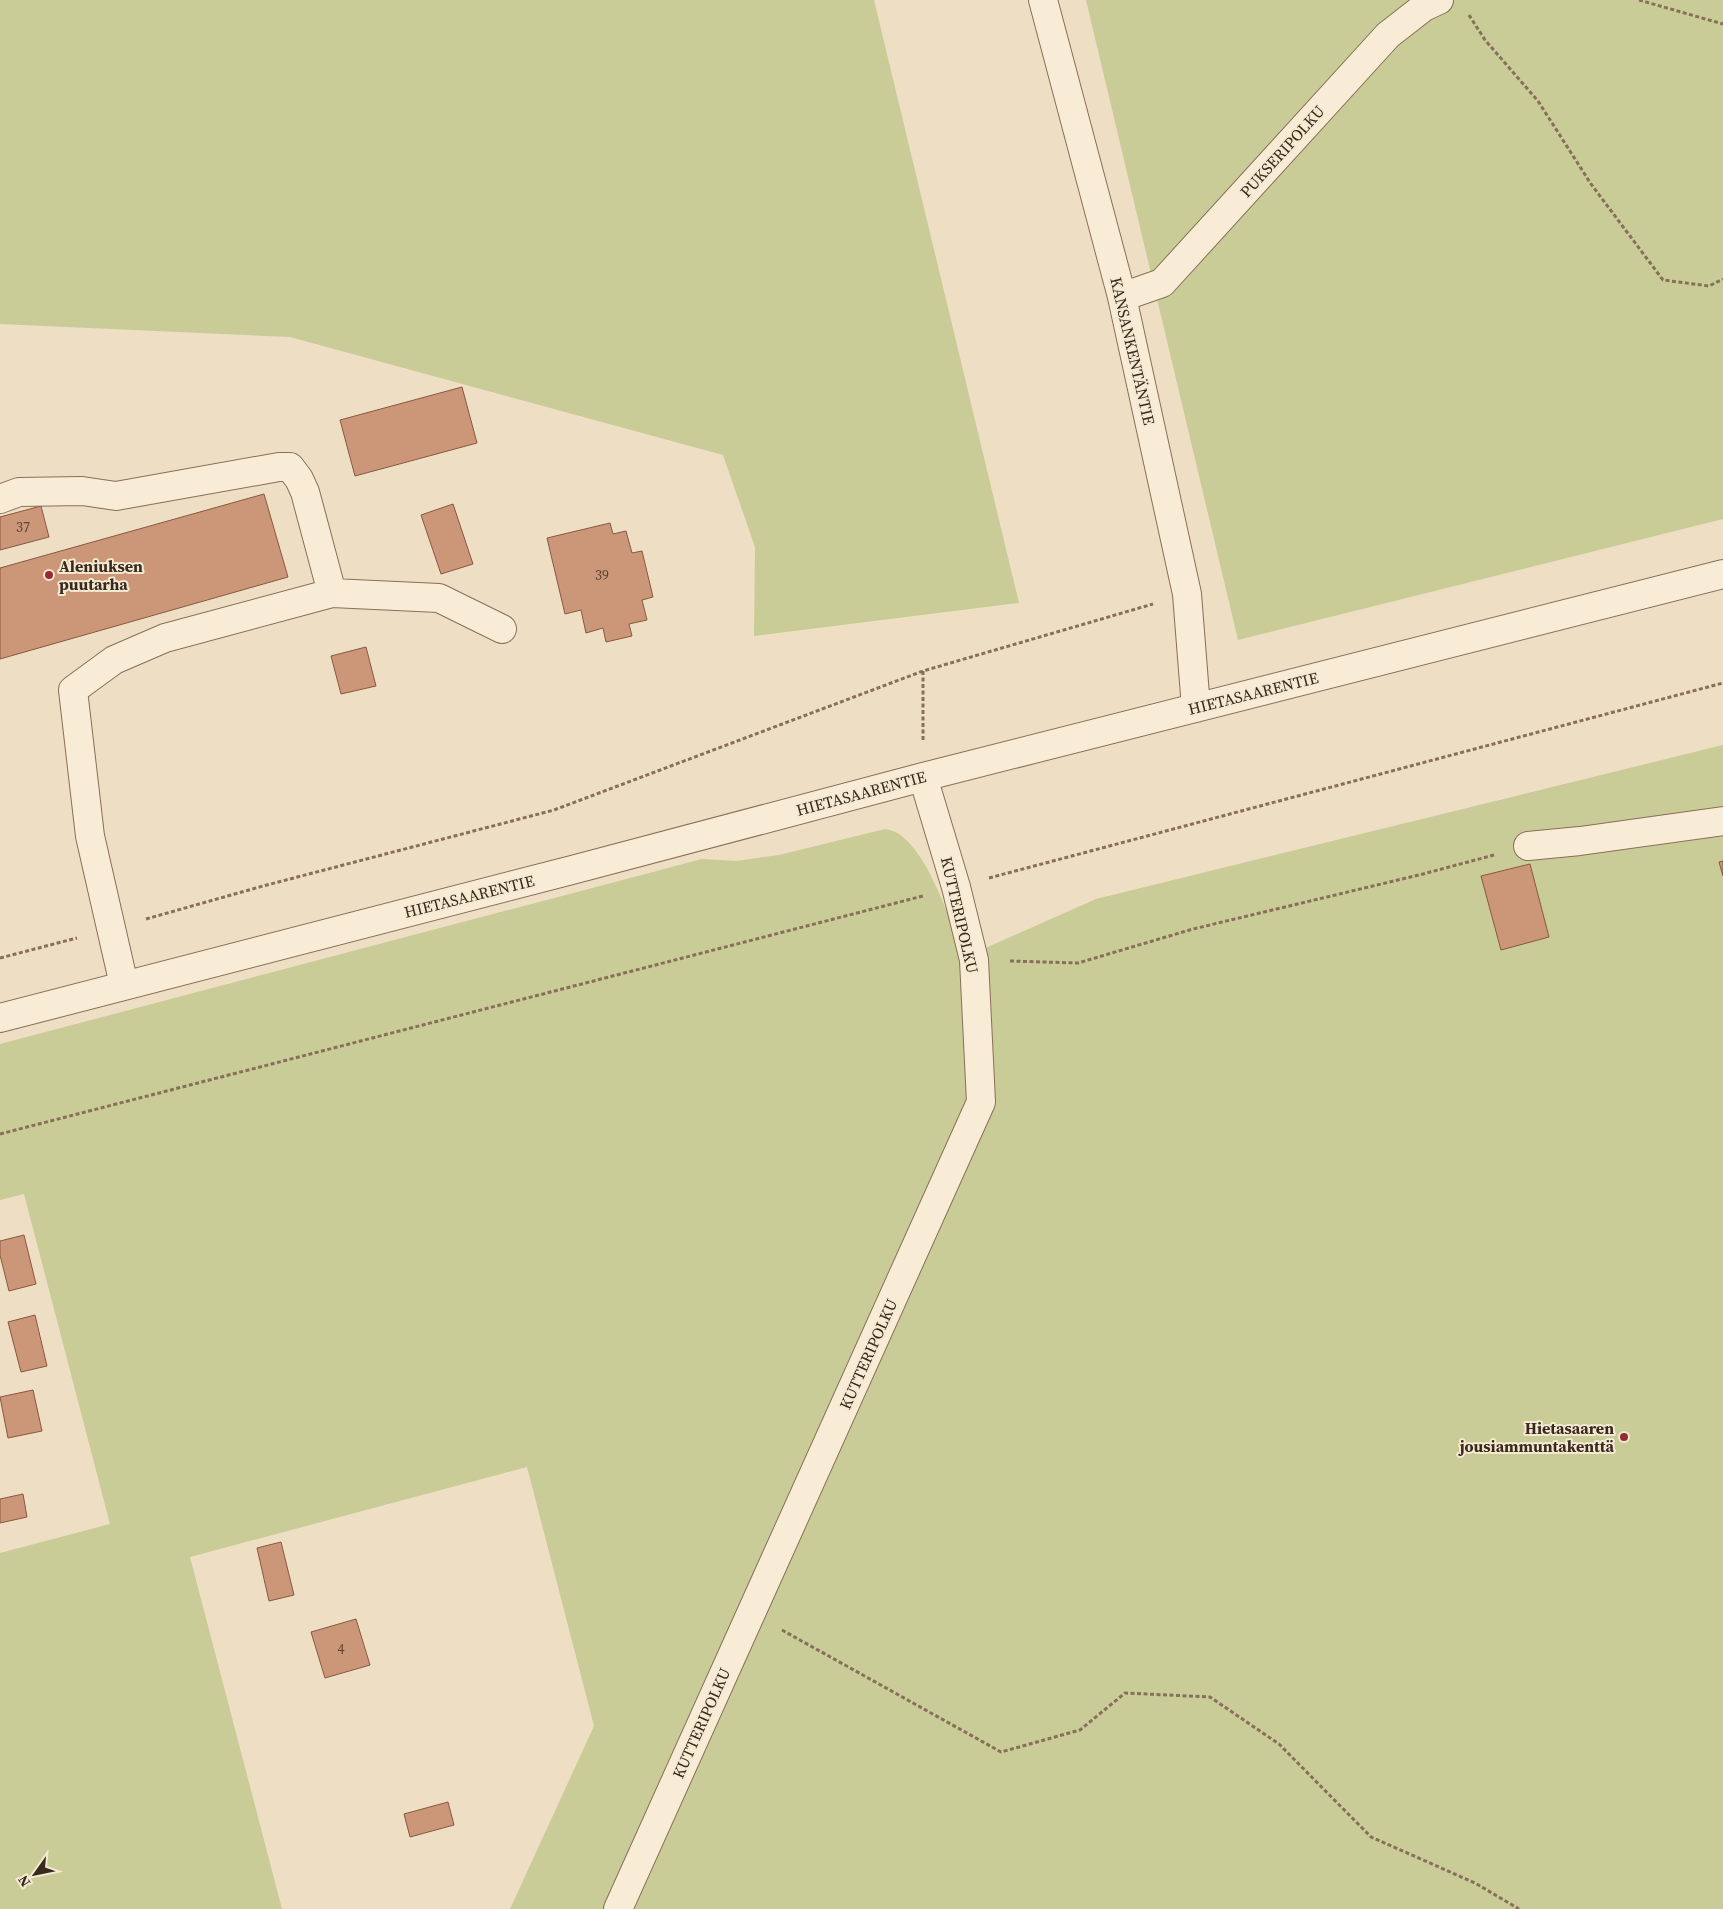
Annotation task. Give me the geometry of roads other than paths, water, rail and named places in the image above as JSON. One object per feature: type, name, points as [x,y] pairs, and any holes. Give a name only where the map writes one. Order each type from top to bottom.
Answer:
[{"type":"street","name":"KANSANKENTÄNTIE","points":[[1043,0],[1122,297],[1187,594],[1196,708]]},
{"type":"street","name":"PUKSERIPOLKU","points":[[1122,297],[1162,283],[1388,35],[1424,7],[1440,0]]},
{"type":"street","points":[[0,499],[19,492],[82,491],[116,496],[279,467],[290,467],[299,479],[305,492],[332,593]]},
{"type":"street","name":"HIETASAARENTIE","points":[[0,1018],[923,777],[1723,574]]},
{"type":"street","points":[[124,985],[90,836],[73,690],[114,660],[165,638],[332,593],[439,598],[502,629]]},
{"type":"street","name":"KUTTERIPOLKU","points":[[618,1909],[982,1102],[974,960],[956,887],[923,777]]},
{"type":"street","points":[[1528,846],[1580,841],[1723,821]]},
{"type":"place","name":"Aleniuksen puutarha","points":[[49,575]]},
{"type":"place","name":"Hietasaaren jousiammuntakenttä","points":[[1624,1437]]}]
